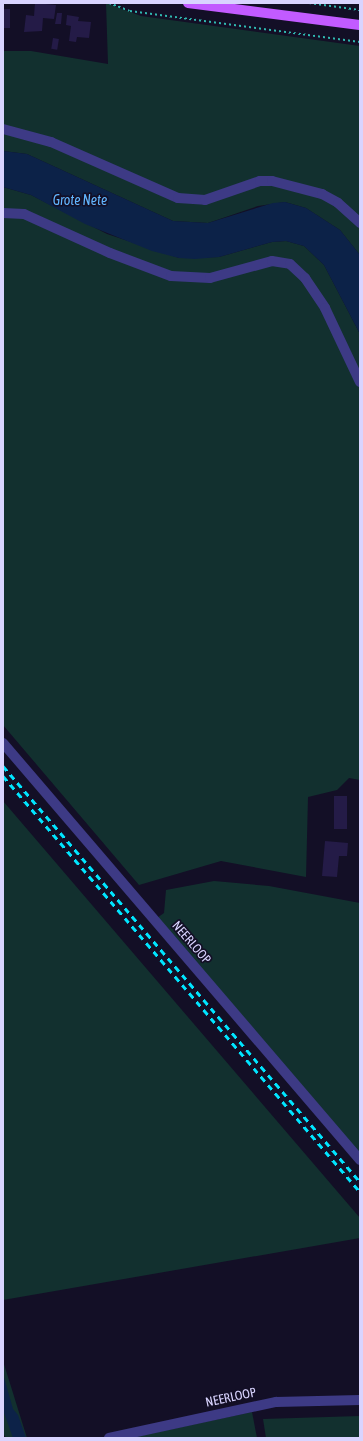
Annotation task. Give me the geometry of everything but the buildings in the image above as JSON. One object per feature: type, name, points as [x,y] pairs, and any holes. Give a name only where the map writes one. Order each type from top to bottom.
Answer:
[{"type":"main road","points":[[188,3],[360,24]]},
{"type":"street","points":[[3,129],[51,142],[178,198],[205,200],[254,182],[272,181],[322,194],[338,203],[360,223]]},
{"type":"street","points":[[3,213],[30,216],[110,253],[172,276],[210,278],[272,261],[290,264],[306,278],[325,308],[360,382]]},
{"type":"street","name":"NEERLOOP","points":[[3,743],[360,1160]]},
{"type":"street","name":"NEERLOOP","points":[[109,1438],[276,1402],[360,1400]]},
{"type":"path","points":[[109,3],[130,11],[360,42]]},
{"type":"path","points":[[309,3],[360,10]]},
{"type":"green space","points":[[106,3],[141,16],[360,46],[360,255],[340,230],[306,208],[285,202],[258,206],[208,223],[173,221],[27,154],[3,151],[3,51],[31,51],[108,64]]},
{"type":"green space","points":[[3,187],[31,195],[107,234],[179,258],[219,257],[272,242],[286,241],[304,246],[324,265],[360,334],[360,780],[349,778],[337,790],[308,797],[306,877],[221,861],[139,885],[3,725]]},
{"type":"green space","points":[[3,801],[360,1218],[360,1238],[3,1300]]},
{"type":"green space","points":[[214,881],[269,886],[360,903],[360,1156],[157,918],[164,913],[166,890]]},
{"type":"green space","points":[[3,1361],[27,1438],[6,1438],[3,1433]]},
{"type":"green space","points":[[252,1412],[257,1438],[130,1438]]},
{"type":"green space","points":[[360,1416],[360,1438],[266,1438],[263,1419]]},
{"type":"water","name":"Grote Nete","points":[[3,151],[27,154],[173,221],[208,223],[273,203],[285,202],[306,208],[340,230],[360,255],[360,334],[324,265],[304,246],[286,241],[272,242],[219,257],[195,259],[179,258],[152,251],[85,224],[31,195],[3,187]]},
{"type":"water","points":[[3,1374],[13,1409],[18,1415],[26,1438],[13,1438],[3,1410]]},
{"type":"railway","points":[[3,766],[360,1182]]},
{"type":"railway","points":[[3,776],[360,1192]]}]
